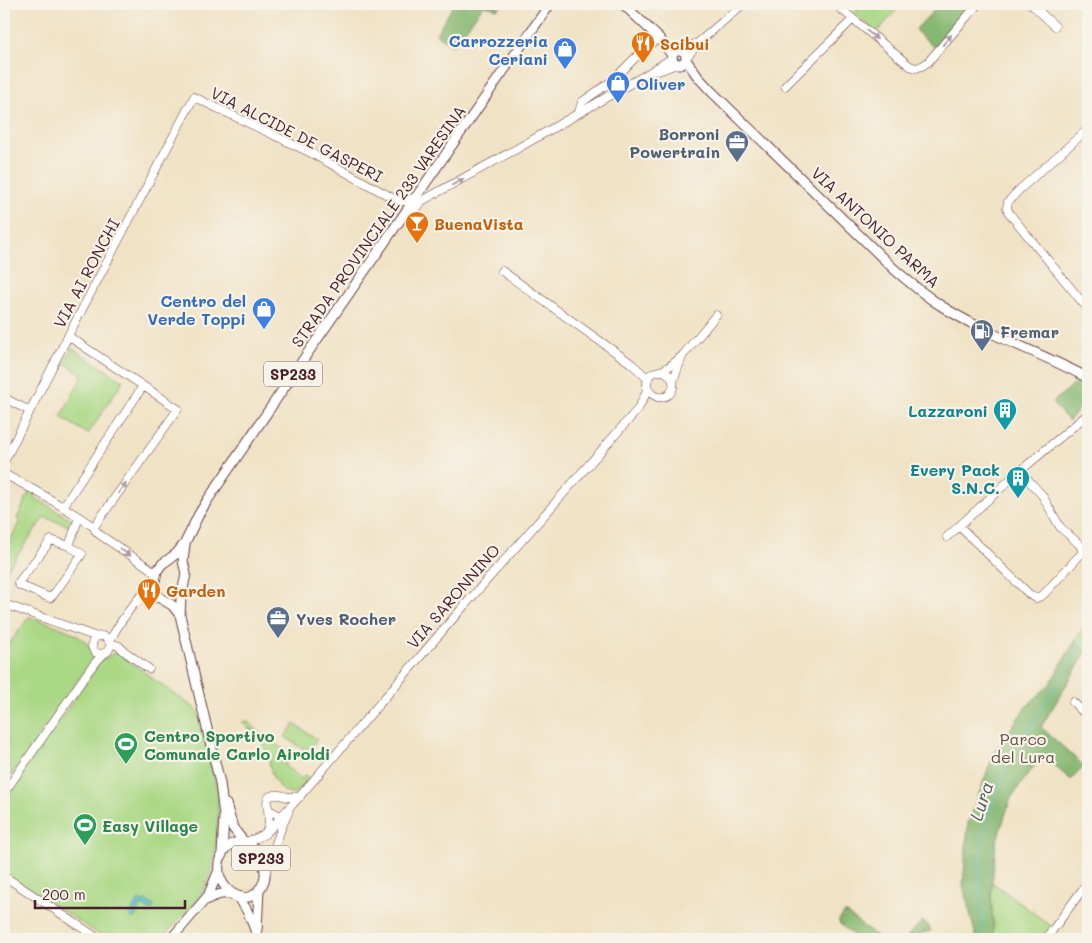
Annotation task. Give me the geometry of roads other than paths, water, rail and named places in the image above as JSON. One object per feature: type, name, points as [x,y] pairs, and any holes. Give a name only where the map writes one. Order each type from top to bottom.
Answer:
[{"type":"main road","name":"STRADA PROVINCIALE 233 VARESINA","points":[[185,543],[207,501],[408,209],[419,199],[550,4]]},
{"type":"main road","name":"VIA ANTONIO PARMA","points":[[623,4],[679,56],[698,77],[894,269],[924,294],[941,306],[979,327],[1087,378]]},
{"type":"main road","name":"SP233","points":[[180,615],[175,608],[156,592],[156,580],[159,566],[176,554],[185,543]]},
{"type":"main road","name":"SP233","points":[[185,543],[183,555],[186,577],[180,615],[221,790],[234,828],[244,842],[254,848],[264,865],[265,875],[259,890],[257,936]]},
{"type":"main road","points":[[168,560],[177,561],[184,568]]},
{"type":"main road","points":[[164,600],[175,600],[182,594]]},
{"type":"main road","name":"SP233","points":[[221,790],[224,816],[222,855]]},
{"type":"main road","name":"SP233","points":[[244,842],[230,844],[225,850],[219,864],[220,878],[224,886],[247,909],[257,936]]},
{"type":"main road","points":[[171,939],[204,902],[219,870]]},
{"type":"main road","name":"SP233","points":[[236,896],[248,897],[259,890]]},
{"type":"main road","points":[[204,902],[222,894],[236,896]]},
{"type":"street","points":[[679,56],[700,42],[744,4]]},
{"type":"street","points":[[835,4],[910,66],[916,68],[928,62],[974,5]]},
{"type":"street","points":[[1030,4],[1055,26]]},
{"type":"street","points":[[785,86],[853,19]]},
{"type":"street","points":[[579,112],[582,102],[612,81],[643,50],[659,38]]},
{"type":"street","name":"VIA ALCIDE DE GASPERI","points":[[194,97],[312,153],[398,201],[405,201],[419,199],[520,147],[679,56]]},
{"type":"street","name":"VIA AI RONCHI","points":[[4,462],[194,97]]},
{"type":"street","points":[[1088,129],[1019,190],[1008,202],[1006,208],[1088,309]]},
{"type":"street","points":[[417,216],[415,211],[419,199]]},
{"type":"street","points":[[502,271],[632,364],[647,382],[649,392],[660,398]]},
{"type":"street","name":"VIA SARONNINO","points":[[244,842],[266,834],[285,815],[457,614],[638,409],[646,393],[647,382],[652,373],[659,371],[682,356],[716,315]]},
{"type":"street","points":[[68,336],[178,409],[94,527]]},
{"type":"street","name":"VIA SARONNINO","points":[[638,409],[669,394],[672,390],[673,381],[682,356]]},
{"type":"street","points":[[632,364],[668,374],[673,381]]},
{"type":"street","points":[[63,507],[144,386]]},
{"type":"street","points":[[4,398],[30,411]]},
{"type":"street","points":[[947,538],[1020,471],[1088,414]]},
{"type":"street","points":[[959,526],[1029,594],[1036,598],[1043,595],[1081,554],[1082,550],[1080,545],[1060,527],[1042,495],[1020,471]]},
{"type":"street","points":[[4,474],[63,507],[94,527],[100,534],[148,567],[156,580],[150,589],[135,603],[98,653],[72,629]]},
{"type":"street","points":[[69,546],[79,517]]},
{"type":"street","points":[[51,540],[69,546],[82,554],[50,598],[19,585],[18,583],[51,540]]},
{"type":"street","points":[[135,603],[150,598],[164,600]]},
{"type":"street","points":[[4,604],[72,629],[105,644]]},
{"type":"street","points":[[90,669],[93,661],[93,641],[118,648],[150,669]]},
{"type":"street","points":[[4,793],[90,669],[105,644]]},
{"type":"street","points":[[1073,702],[1088,716]]},
{"type":"street","points":[[266,834],[269,825],[267,802],[270,797],[275,795],[300,797]]},
{"type":"street","points":[[268,809],[270,812],[285,815],[284,800],[280,796]]},
{"type":"street","name":"VIA SARONNINO","points":[[265,875],[285,815]]},
{"type":"street","points":[[4,876],[99,939]]},
{"type":"street","points":[[1046,939],[1088,882]]},
{"type":"water","points":[[139,900],[143,903],[145,900],[154,906],[151,911],[142,905],[133,919],[129,916]]},
{"type":"waterway","name":"Lura","points":[[981,939],[979,880],[982,840],[995,796],[1010,758],[1032,727],[1088,635]]},
{"type":"place","name":"Scibui","points":[[643,64]]},
{"type":"place","name":"Carrozzeria Ceriani","points":[[565,70]]},
{"type":"place","name":"Oliver","points":[[618,104]]},
{"type":"place","name":"Borroni Powertrain","points":[[737,163]]},
{"type":"place","name":"BuenaVista","points":[[417,244]]},
{"type":"place","name":"Centro del Verde Toppi","points":[[264,330]]},
{"type":"place","name":"Fremar","points":[[982,352]]},
{"type":"place","name":"Lazzaroni","points":[[1005,431]]},
{"type":"place","name":"Every Pack S.N.C.","points":[[1018,499]]},
{"type":"place","name":"Garden","points":[[149,611]]},
{"type":"place","name":"Yves Rocher","points":[[278,639]]},
{"type":"place","name":"Centro Sportivo Comunale Carlo Airoldi","points":[[126,765]]},
{"type":"place","name":"Easy Village","points":[[85,846]]},
{"type":"park label","name":"Parco del Lura","points":[[1023,747]]}]
